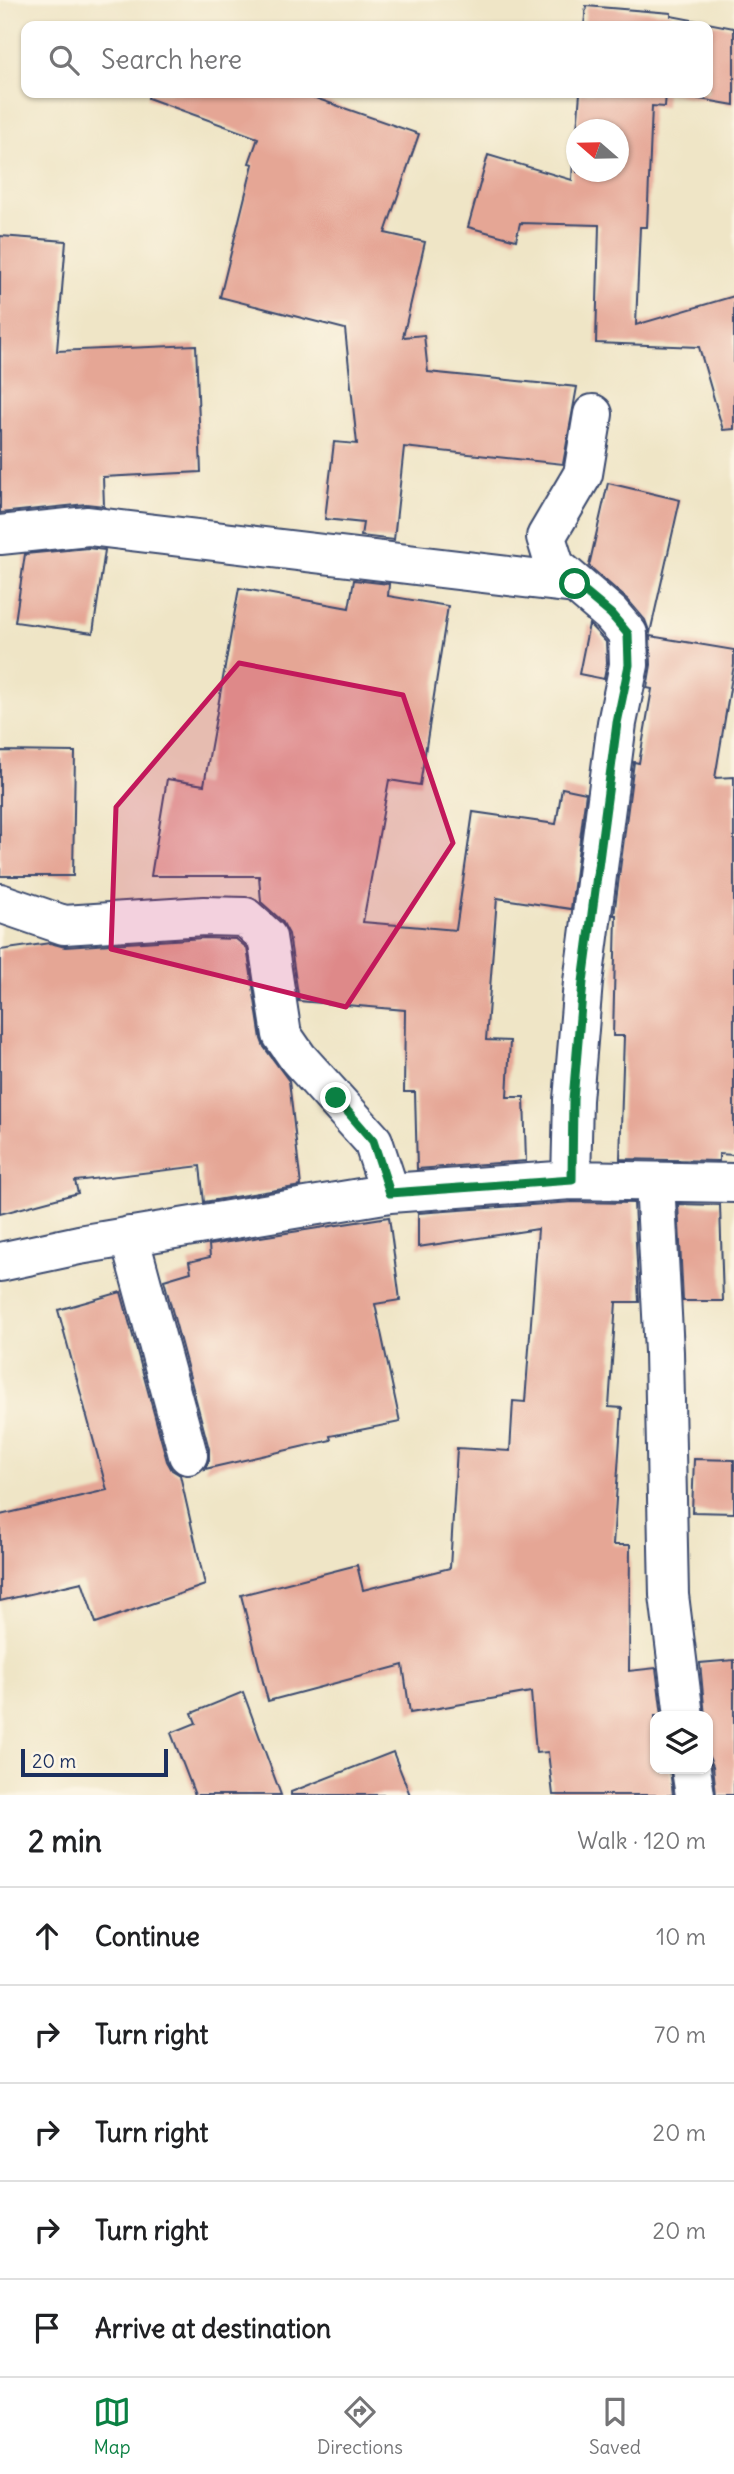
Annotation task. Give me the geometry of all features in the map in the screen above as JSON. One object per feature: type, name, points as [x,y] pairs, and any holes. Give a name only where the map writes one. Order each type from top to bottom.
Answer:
[{"type":"street","points":[[572,1180],[573,1100],[583,982],[617,723],[629,665],[628,634],[611,614],[555,566],[546,537],[583,474],[593,414]]},
{"type":"street","points":[[0,535],[88,526],[575,584]]},
{"type":"street","points":[[0,903],[64,925],[204,916],[245,917],[267,937],[282,1035],[298,1058],[373,1141],[390,1193]]},
{"type":"street","points":[[0,1262],[129,1236],[390,1193],[572,1180],[734,1182]]},
{"type":"street","points":[[655,1182],[664,1352],[669,1595],[683,1711]]},
{"type":"street","points":[[129,1236],[188,1455]]},
{"type":"street","points":[[692,1774],[695,1795]]},
{"type":"highlighted area","points":[[239,663],[403,695],[453,843],[346,1007],[111,949],[116,807]]},
{"type":"building","points":[[586,6],[671,13],[671,16],[697,21],[584,21]]},
{"type":"building","points":[[713,24],[734,28],[734,105],[694,98],[713,98]]},
{"type":"building","points":[[148,98],[315,98],[419,134],[385,233],[425,242],[403,337],[424,335],[428,372],[577,387],[563,464],[404,447],[394,540],[361,536],[363,523],[325,519],[334,442],[357,444],[345,329],[220,297],[253,164],[249,163],[258,138]]},
{"type":"building","points":[[580,98],[666,98],[665,107],[652,106],[647,227],[640,227],[636,325],[734,296],[734,429],[723,430],[699,347],[596,343],[599,225],[520,223],[516,240],[468,227],[488,155],[566,178],[566,182],[629,182],[629,119],[578,119]]},
{"type":"building","points":[[0,236],[66,241],[57,351],[196,345],[201,472],[103,477],[104,506],[86,504],[0,513]]},
{"type":"building","points":[[608,483],[680,500],[650,633],[645,620],[628,600],[589,566]]},
{"type":"building","points":[[88,548],[105,550],[93,633],[15,622],[25,554]]},
{"type":"building","points":[[354,580],[389,584],[388,596],[448,606],[420,785],[389,780],[363,922],[456,930],[473,812],[556,824],[562,788],[586,793],[571,909],[497,898],[486,1040],[510,1041],[507,1097],[524,1097],[526,1161],[417,1169],[415,1092],[404,1092],[405,1010],[299,1001],[289,934],[282,921],[261,902],[259,876],[151,876],[167,779],[204,785],[239,588],[349,608]]},
{"type":"building","points":[[589,624],[606,642],[607,663],[604,679],[579,674]]},
{"type":"building","points":[[650,636],[734,650],[734,665],[715,778],[734,777],[734,1155],[719,1154],[719,1161],[620,1159],[624,1036],[613,1036],[614,915],[634,762],[639,763],[652,689],[647,688],[651,665]]},
{"type":"building","points":[[0,751],[75,752],[73,876],[0,876]]},
{"type":"building","points":[[204,938],[236,939],[247,948],[261,1039],[289,1081],[301,1186],[204,1202],[200,1166],[75,1181],[78,1193],[0,1214],[0,950],[50,943],[65,947]]},
{"type":"building","points":[[572,1202],[634,1203],[639,1302],[616,1302],[609,1407],[622,1408],[613,1545],[630,1545],[629,1671],[656,1668],[661,1711],[650,1711],[650,1774],[671,1774],[673,1795],[553,1795],[548,1752],[536,1753],[531,1692],[410,1713],[403,1665],[268,1701],[241,1595],[357,1565],[363,1590],[450,1568],[457,1448],[510,1451],[513,1401],[525,1402],[538,1229],[418,1247],[418,1213]]},
{"type":"building","points":[[678,1204],[720,1205],[723,1301],[683,1301]]},
{"type":"building","points":[[389,1217],[400,1300],[375,1304],[400,1422],[330,1436],[331,1440],[205,1469],[209,1460],[209,1449],[164,1280],[191,1272],[189,1262],[210,1257],[209,1245]]},
{"type":"building","points":[[121,1292],[167,1461],[172,1470],[180,1475],[205,1585],[96,1623],[82,1582],[0,1601],[0,1515],[107,1490],[58,1310]]},
{"type":"building","points":[[694,1459],[734,1460],[734,1513],[692,1512]]},
{"type":"building","points":[[734,1660],[734,1795],[716,1795],[713,1711],[705,1711],[700,1663]]},
{"type":"building","points":[[243,1692],[281,1795],[195,1795],[171,1733],[196,1723],[192,1713]]},
{"type":"building","points":[[393,1752],[410,1795],[291,1795],[291,1792]]},
{"type":"route","points":[[336,1098],[373,1141],[390,1193],[572,1180],[573,1100],[583,982],[617,723],[629,665],[628,634],[611,614],[575,584]]}]
